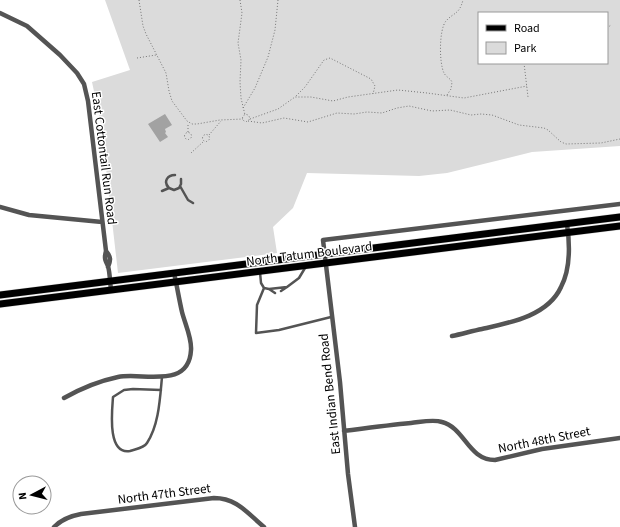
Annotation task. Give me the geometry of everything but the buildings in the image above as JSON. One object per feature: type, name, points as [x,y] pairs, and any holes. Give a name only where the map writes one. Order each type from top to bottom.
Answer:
[{"type":"main road","name":"North Tatum Boulevard","points":[[0,304],[306,265],[325,259],[620,217]]},
{"type":"main road","name":"North Tatum Boulevard","points":[[0,295],[174,273],[325,259],[620,226]]},
{"type":"street","name":"East Cottontail Run Road","points":[[0,13],[27,26],[60,55],[77,73],[84,84],[88,101],[106,251],[104,262],[108,267],[111,290]]},
{"type":"street","name":"North Tatum Boulevard","points":[[325,259],[323,240],[620,204]]},
{"type":"street","points":[[0,207],[28,215],[102,222]]},
{"type":"street","points":[[452,336],[512,322],[541,309],[550,302],[561,288],[567,272],[569,248],[567,224]]},
{"type":"street","name":"East Indian Bend Road","points":[[325,259],[340,382],[355,527]]},
{"type":"street","points":[[64,398],[105,380],[120,377],[162,377],[171,376],[181,372],[188,363],[191,349],[174,273]]},
{"type":"street","name":"North 48th Street","points":[[344,431],[421,422],[443,422],[456,431],[479,457],[490,460],[542,449],[620,438]]},
{"type":"street","name":"North 47th Street","points":[[54,527],[58,522],[81,514],[214,498],[224,498],[236,503],[264,527]]},
{"type":"lane","points":[[169,188],[166,184],[167,179],[170,175],[175,175]]},
{"type":"lane","points":[[181,179],[180,186],[188,200],[193,203]]},
{"type":"lane","points":[[162,191],[169,188],[176,190],[180,186]]},
{"type":"lane","points":[[281,291],[299,278],[306,265]]},
{"type":"lane","points":[[260,271],[261,283],[264,288],[269,289],[287,287]]},
{"type":"lane","points":[[264,288],[257,305],[256,333],[280,330],[332,317]]},
{"type":"lane","points":[[269,289],[275,293]]},
{"type":"lane","points":[[161,390],[124,390],[113,397],[111,415],[113,434],[116,445],[119,449],[128,451],[141,448],[146,445],[154,430],[161,390],[162,377]]},
{"type":"path","points":[[139,0],[143,26],[166,73],[172,101],[189,123],[197,124],[222,120],[243,119],[245,122],[262,123],[284,118],[308,122],[337,113],[382,113],[409,106],[432,111],[450,110],[466,115],[492,115],[520,125],[544,128],[561,142],[566,144],[601,143],[620,139]]},
{"type":"path","points":[[240,0],[242,13],[238,43],[241,60],[240,89],[245,115],[243,119]]},
{"type":"path","points":[[244,108],[255,88],[268,57],[275,30],[278,0]]},
{"type":"path","points":[[446,95],[451,89],[452,82],[443,72],[441,33],[445,23],[459,10],[463,0]]},
{"type":"path","points":[[137,58],[157,55]]},
{"type":"path","points":[[248,122],[250,119],[278,109],[295,97],[305,87],[324,60],[330,58],[371,79],[375,86],[373,94]]},
{"type":"path","points":[[524,64],[528,97]]},
{"type":"path","points":[[295,97],[311,97],[333,101],[348,97],[398,90],[464,98],[527,86]]},
{"type":"path","points":[[245,115],[248,115],[250,119]]},
{"type":"path","points":[[191,153],[203,141],[203,136],[208,136],[222,120]]},
{"type":"path","points":[[188,132],[187,126],[189,123]]},
{"type":"path","points":[[203,141],[208,141],[210,138],[208,136]]},
{"type":"green space","points":[[105,0],[620,0],[620,146],[532,152],[447,173],[419,176],[307,173],[293,208],[273,227],[277,253],[118,273],[101,124],[92,82],[130,70]]},
{"type":"shaded area","points":[[165,114],[172,125],[165,129],[165,133],[168,137],[160,142],[148,124]]}]
